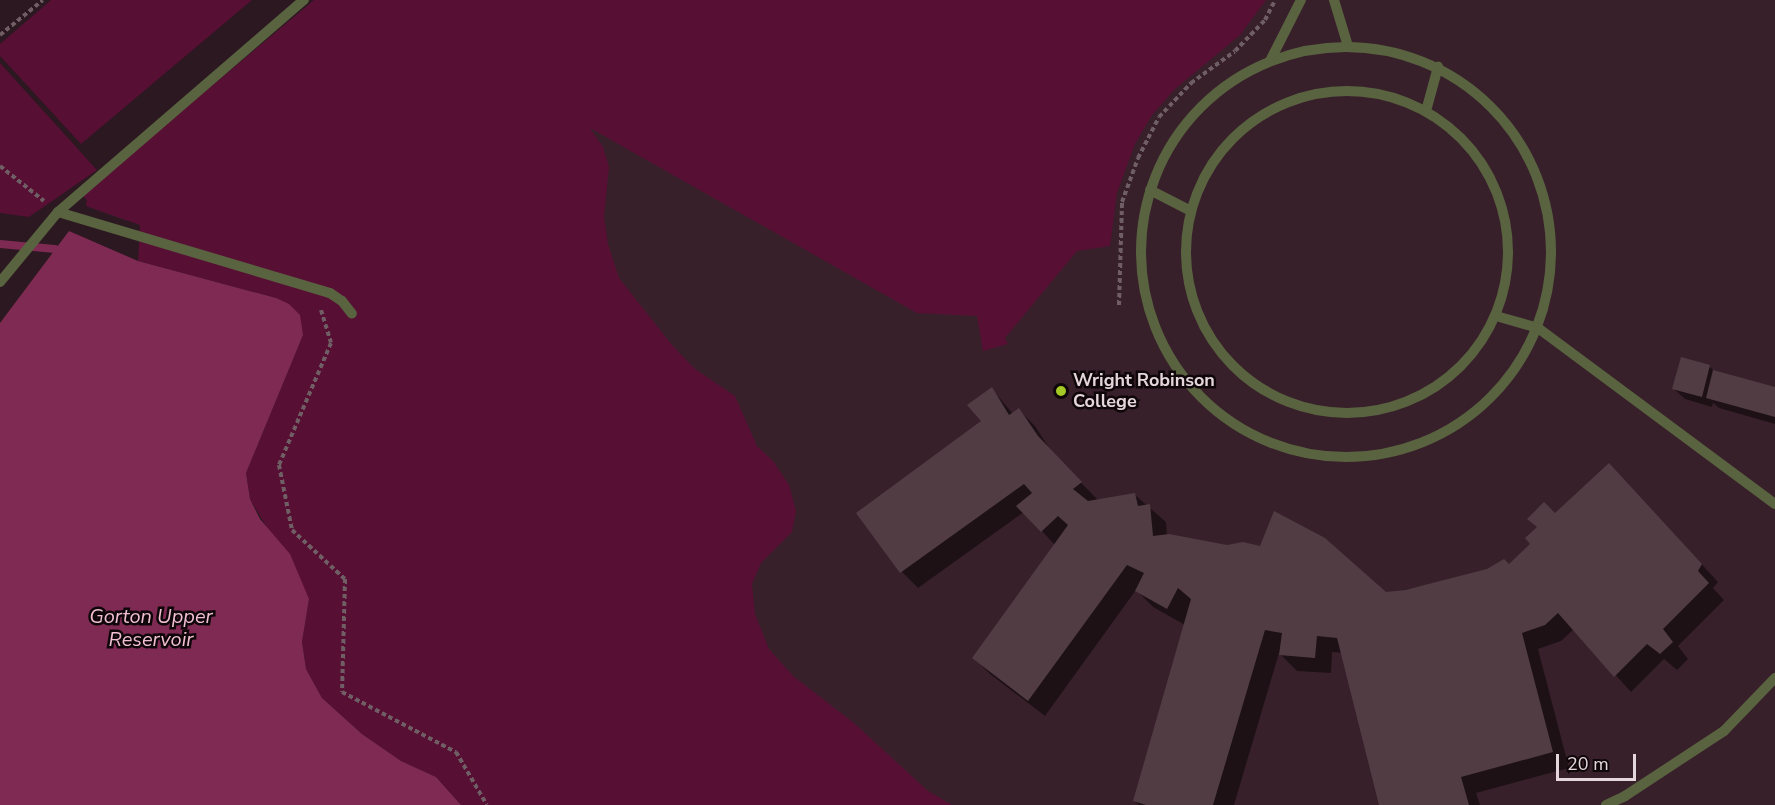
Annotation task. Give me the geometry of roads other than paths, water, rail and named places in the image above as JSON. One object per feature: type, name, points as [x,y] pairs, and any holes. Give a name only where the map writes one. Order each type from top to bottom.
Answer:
[{"type":"lane","points":[[0,282],[58,212],[304,0]]},
{"type":"lane","points":[[1270,60],[1301,0]]},
{"type":"lane","points":[[1334,0],[1348,46]]},
{"type":"lane","points":[[1348,46],[1389,50],[1438,67],[1488,102],[1536,171],[1550,222],[1550,287],[1538,328],[1516,370],[1481,409],[1438,437],[1386,455],[1335,458],[1287,450],[1238,427],[1188,384],[1156,330],[1144,292],[1141,242],[1150,190],[1170,146],[1197,110],[1229,82],[1270,60],[1303,50],[1348,46]]},
{"type":"lane","points":[[1426,111],[1438,67]]},
{"type":"lane","points":[[1324,92],[1364,92],[1394,97],[1426,111],[1469,146],[1493,183],[1507,230],[1506,281],[1496,316],[1470,358],[1438,386],[1406,403],[1378,411],[1332,412],[1306,408],[1267,392],[1241,373],[1219,350],[1204,326],[1189,283],[1186,247],[1191,211],[1208,170],[1233,138],[1260,116],[1296,99],[1324,92]]},
{"type":"lane","points":[[1150,190],[1191,211]]},
{"type":"lane","points":[[58,212],[314,288],[342,301],[352,314]]},
{"type":"lane","points":[[1496,316],[1538,328],[1775,503]]},
{"type":"lane","points":[[1606,805],[1625,796],[1724,731],[1775,678]]},
{"type":"water","name":"Gorton Upper Reservoir","points":[[69,231],[138,261],[276,298],[289,304],[300,315],[303,335],[246,473],[250,499],[260,519],[290,554],[309,599],[302,642],[306,669],[322,698],[362,734],[401,761],[436,777],[461,805],[0,805],[0,323]]},
{"type":"waterway","points":[[0,244],[55,249]]},
{"type":"place","name":"Wright Robinson College","points":[[1061,391]]}]
